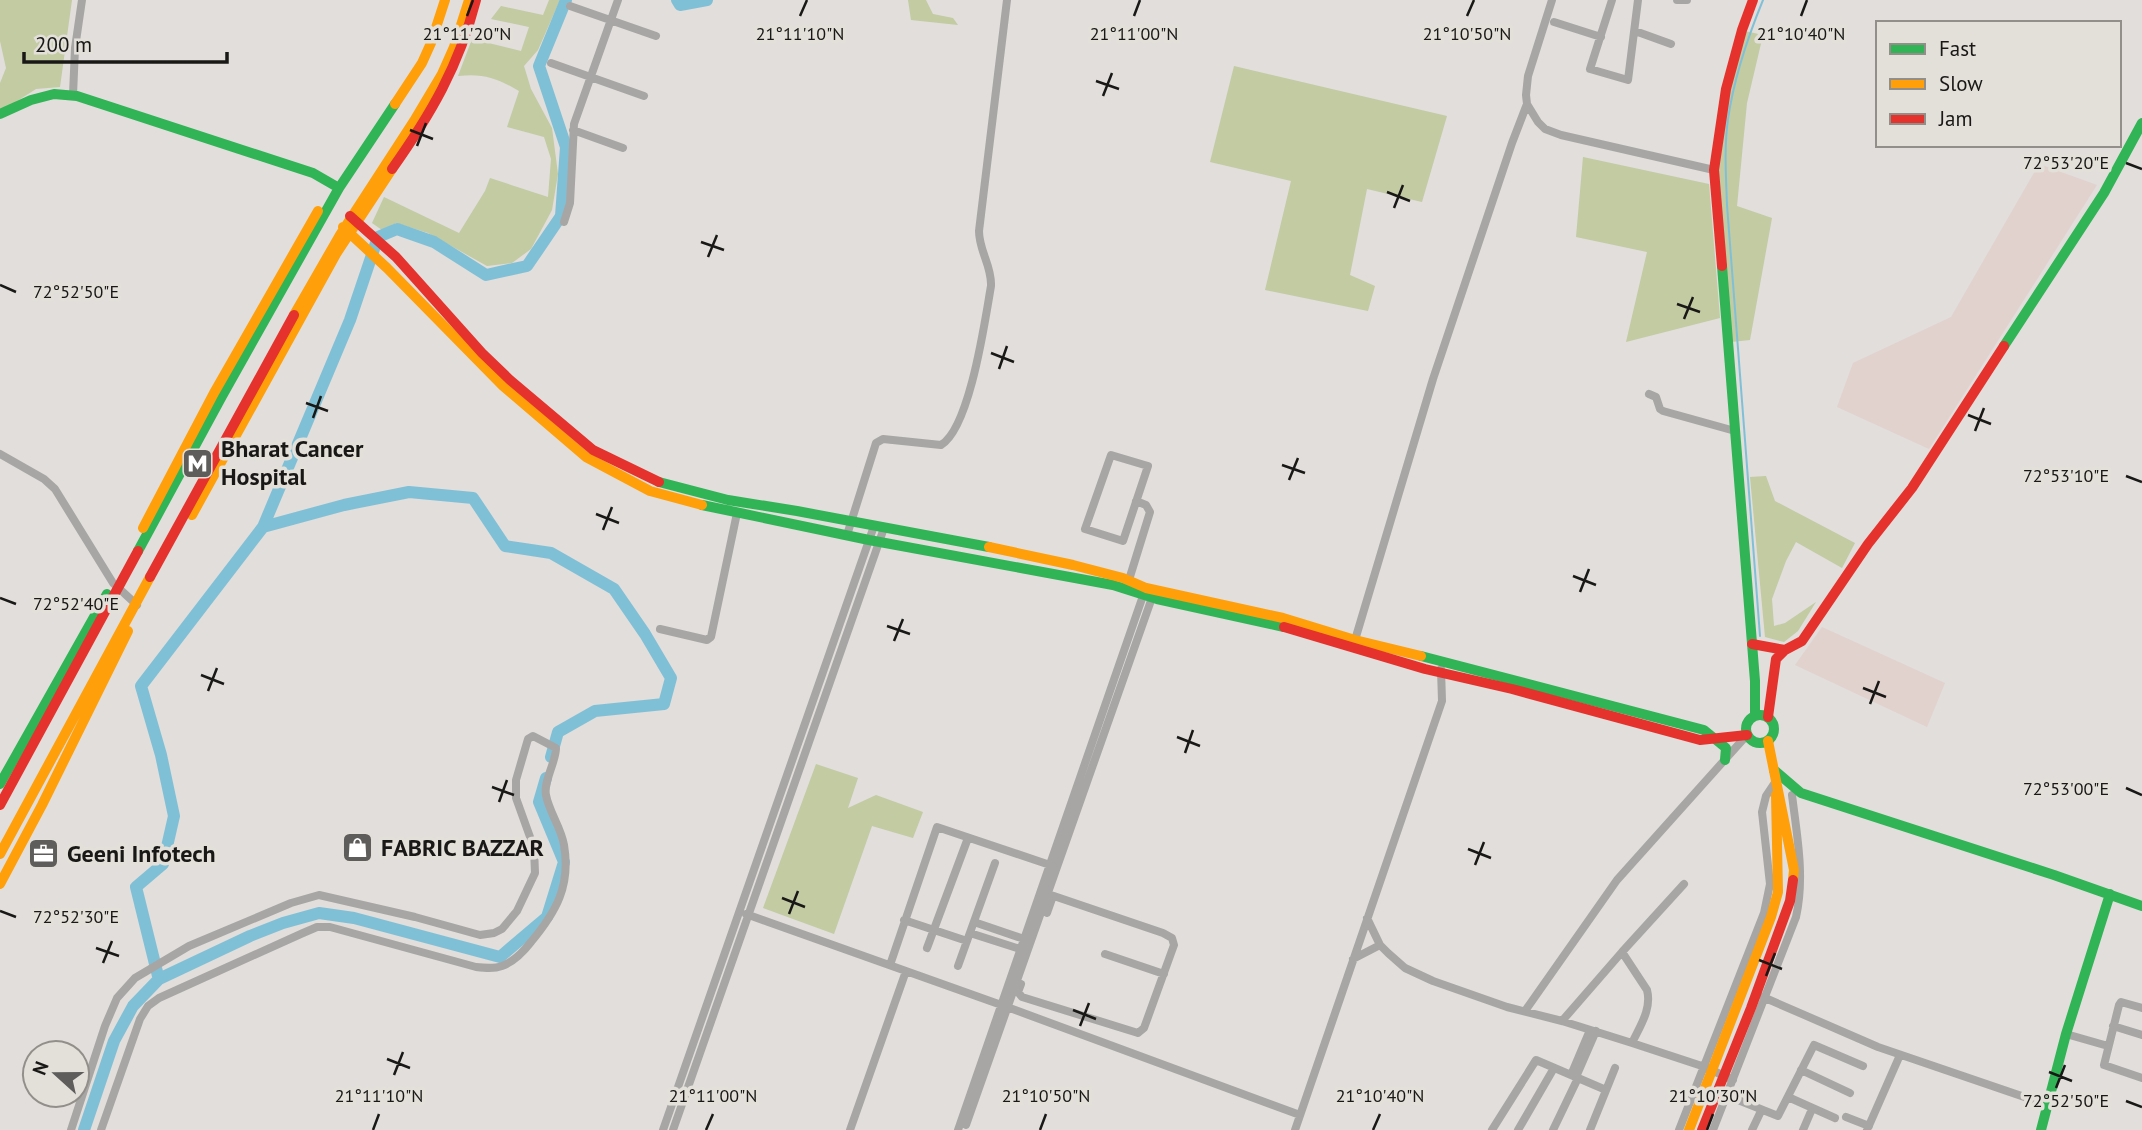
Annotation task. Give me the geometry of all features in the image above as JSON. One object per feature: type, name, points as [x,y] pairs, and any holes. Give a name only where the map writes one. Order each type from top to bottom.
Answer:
[{"type":"main road","points":[[0,784],[222,396],[336,186],[415,61],[428,37],[439,0]]},
{"type":"main road","points":[[336,186],[422,63],[445,0]]},
{"type":"main road","points":[[357,222],[442,74],[470,0]]},
{"type":"main road","points":[[0,853],[349,232],[398,163],[439,97],[463,49],[476,0]]},
{"type":"main road","points":[[1754,0],[1742,30],[1726,89],[1714,170],[1735,431],[1760,645],[1755,681],[1755,715]]},
{"type":"main road","points":[[0,114],[31,100],[54,94],[73,95],[313,173],[336,186]]},
{"type":"main road","points":[[1768,717],[1774,665],[1785,650],[1802,641],[1868,544],[1912,488],[2104,193],[2142,123]]},
{"type":"main road","points":[[357,222],[396,257],[482,353],[510,380],[593,450],[652,486],[661,495],[874,541],[1127,585]]},
{"type":"main road","points":[[349,232],[503,386],[576,449],[600,466],[652,486],[797,511],[1073,565],[1149,592],[1441,668]]},
{"type":"main road","points":[[1,801],[115,586]]},
{"type":"main road","points":[[1149,592],[1283,618],[1512,689],[1700,740],[1747,735]]},
{"type":"main road","points":[[1760,645],[1785,650]]},
{"type":"main road","points":[[47,701],[61,692]]},
{"type":"main road","points":[[0,884],[42,805],[91,694]]},
{"type":"main road","points":[[1702,1130],[1722,1094],[1719,1073],[1778,892],[1775,779],[1768,741],[1774,724],[1768,717],[1755,715],[1747,721],[1747,735],[1753,742],[1768,741]]},
{"type":"main road","points":[[1713,738],[1726,748],[1725,760]]},
{"type":"main road","points":[[1775,779],[1792,795],[2142,906]]},
{"type":"main road","points":[[1689,1130],[1761,996],[1786,916],[1794,870],[1792,795],[1775,779]]},
{"type":"main road","points":[[2041,1130],[2066,1034],[2110,894]]},
{"type":"street","points":[[73,95],[75,48],[82,0]]},
{"type":"street","points":[[564,222],[570,203],[573,130],[618,0]]},
{"type":"street","points":[[864,554],[851,536],[851,522],[876,443],[883,439],[937,445],[945,443],[971,390],[991,286],[991,273],[981,248],[979,231],[1007,0]]},
{"type":"street","points":[[1552,0],[1528,76],[1527,104],[1538,122],[1553,132],[1714,170]]},
{"type":"street","points":[[1612,0],[1591,69],[1628,80],[1639,0]]},
{"type":"street","points":[[1677,0],[1687,0]]},
{"type":"street","points":[[570,6],[656,36]]},
{"type":"street","points":[[1554,22],[1601,37]]},
{"type":"street","points":[[1635,32],[1671,44]]},
{"type":"street","points":[[551,63],[644,96]]},
{"type":"street","points":[[1355,640],[1433,379],[1527,104]]},
{"type":"street","points":[[573,130],[623,148]]},
{"type":"street","points":[[1649,394],[1656,397],[1663,411],[1735,431]]},
{"type":"street","points":[[0,454],[44,479],[55,489],[115,586],[137,605]]},
{"type":"street","points":[[1111,455],[1148,466],[1136,502],[1123,541],[1086,529],[1111,455]]},
{"type":"street","points":[[1127,585],[1150,512],[1146,505],[1136,502]]},
{"type":"street","points":[[660,629],[707,640],[711,637],[737,513]]},
{"type":"street","points":[[663,1130],[744,913],[879,527]]},
{"type":"street","points":[[673,1130],[864,554],[874,541]]},
{"type":"street","points":[[958,1130],[1047,894],[1049,865],[1149,592]]},
{"type":"street","points":[[1047,894],[1170,937],[1174,945],[1144,1028],[1138,1033],[1020,996],[1018,992],[1047,894],[1149,592]]},
{"type":"street","points":[[1295,1130],[1442,701],[1441,668]]},
{"type":"street","points":[[1525,1011],[1617,880],[1747,735]]},
{"type":"street","points":[[71,1130],[110,1012],[126,987],[135,978],[190,946],[291,903],[318,895],[480,935],[502,929],[517,911],[535,873],[534,848],[515,789],[528,739],[533,736],[556,748],[545,794],[562,836],[566,877],[558,905],[544,927],[513,960],[493,968],[476,967],[330,927],[317,927],[166,995],[148,1006],[130,1044],[101,1130]]},
{"type":"street","points":[[890,965],[936,827],[1049,865]]},
{"type":"street","points":[[927,948],[968,838]]},
{"type":"street","points":[[958,966],[995,863]]},
{"type":"street","points":[[1562,1021],[1684,884]]},
{"type":"street","points":[[964,1130],[1020,949],[1047,894]]},
{"type":"street","points":[[744,913],[1300,1115]]},
{"type":"street","points":[[1367,918],[1380,945],[1405,968],[1433,981],[1507,1007],[1593,1030],[1719,1073],[1679,1130]]},
{"type":"street","points":[[904,920],[934,930],[1020,949]]},
{"type":"street","points":[[974,922],[1024,939]]},
{"type":"street","points":[[1353,959],[1380,945]]},
{"type":"street","points":[[1622,951],[1649,997],[1648,1008],[1632,1043]]},
{"type":"street","points":[[1105,954],[1164,974]]},
{"type":"street","points":[[850,1130],[906,971]]},
{"type":"street","points":[[1761,996],[1878,1047],[2048,1105]]},
{"type":"street","points":[[2142,1008],[2121,1002],[2104,1065],[2142,1078]]},
{"type":"street","points":[[1041,1019],[1047,1005]]},
{"type":"street","points":[[2113,1026],[2142,1035]]},
{"type":"street","points":[[1553,1130],[1593,1030]]},
{"type":"street","points":[[2066,1034],[2108,1046]]},
{"type":"street","points":[[1713,1130],[1722,1094],[1778,1116],[1814,1045],[1863,1066]]},
{"type":"street","points":[[1846,1117],[1868,1128],[1900,1055]]},
{"type":"street","points":[[1492,1130],[1536,1060],[1606,1090]]},
{"type":"street","points":[[1518,1130],[1554,1068]]},
{"type":"street","points":[[1590,1130],[1615,1068]]},
{"type":"street","points":[[1801,1070],[1850,1093]]},
{"type":"street","points":[[1788,1097],[1835,1118]]},
{"type":"street","points":[[1803,1130],[1812,1109]]},
{"type":"street","points":[[1752,1130],[1762,1111]]},
{"type":"shaded area","points":[[2039,164],[2097,185],[1929,449],[1837,407],[1853,363],[1951,317]]},
{"type":"shaded area","points":[[1822,627],[1945,683],[1927,727],[1795,665]]},
{"type":"green space","points":[[0,0],[72,0],[60,87],[36,89],[0,109],[0,83],[6,68],[0,41]]},
{"type":"green space","points":[[549,0],[560,0],[538,50],[524,66],[531,89],[552,128],[558,174],[552,210],[531,249],[512,263],[487,266],[428,233],[396,223],[382,230],[372,223],[384,197],[459,233],[490,178],[548,197],[551,159],[544,137],[507,127],[519,91],[490,78],[458,76],[472,39],[521,51],[529,27],[491,19],[501,6],[543,15]]},
{"type":"green space","points":[[908,0],[926,0],[933,14],[953,18],[958,25],[911,20]]},
{"type":"green space","points":[[1745,31],[1763,35],[1747,103],[1737,206],[1772,218],[1750,340],[1731,342],[1717,171],[1730,90]]},
{"type":"green space","points":[[1234,66],[1447,116],[1422,202],[1367,189],[1350,275],[1375,286],[1368,311],[1265,290],[1291,181],[1210,162]]},
{"type":"green space","points":[[1583,157],[1709,184],[1720,318],[1626,342],[1647,252],[1576,237]]},
{"type":"green space","points":[[1766,476],[1775,501],[1855,543],[1842,568],[1796,542],[1772,599],[1774,626],[1785,623],[1816,602],[1798,631],[1784,642],[1765,637],[1750,477]]},
{"type":"green space","points":[[816,764],[858,778],[848,808],[876,795],[923,812],[913,838],[872,826],[834,934],[763,908]]},
{"type":"waterway","points":[[551,757],[558,732],[595,711],[664,704],[671,678],[614,589],[551,553],[505,546],[473,498],[409,492],[344,505],[263,527],[350,320],[378,237],[397,229],[434,242],[486,275],[527,266],[561,216],[566,147],[539,66],[566,0]]},
{"type":"waterway","points":[[677,0],[680,5],[707,0]]},
{"type":"waterway","points":[[1760,636],[1727,205],[1726,151],[1728,119],[1737,73],[1763,0]]},
{"type":"waterway","points":[[158,976],[136,887],[163,864],[174,816],[161,755],[141,686],[263,527]]},
{"type":"waterway","points":[[84,1130],[114,1041],[133,1006],[159,979],[250,936],[319,913],[354,918],[500,957],[547,917],[564,862],[539,802],[546,778]]},
{"type":"traffic: fast","points":[[0,114],[31,100],[54,94],[77,96],[313,173],[339,188]]},
{"type":"traffic: fast","points":[[138,551],[339,188],[395,104]]},
{"type":"traffic: fast","points":[[2004,346],[2104,193],[2142,123]]},
{"type":"traffic: fast","points":[[1722,266],[1755,681],[1755,715]]},
{"type":"traffic: fast","points":[[659,482],[728,500],[989,547]]},
{"type":"traffic: fast","points":[[702,505],[869,540],[1113,585],[1157,599],[1284,627]]},
{"type":"traffic: fast","points":[[0,784],[107,594]]},
{"type":"traffic: fast","points":[[1421,656],[1704,730],[1726,748],[1725,760]]},
{"type":"traffic: fast","points":[[1760,715],[1770,719],[1774,729],[1770,739],[1760,743],[1750,739],[1746,729],[1750,719],[1760,715]]},
{"type":"traffic: fast","points":[[1774,770],[1801,793],[2142,906]]},
{"type":"traffic: fast","points":[[2041,1130],[2066,1034],[2110,894]]},
{"type":"traffic: slow","points":[[395,104],[422,63],[445,0]]},
{"type":"traffic: slow","points":[[294,315],[340,235],[442,74],[469,0]]},
{"type":"traffic: slow","points":[[192,515],[336,254],[392,169]]},
{"type":"traffic: slow","points":[[143,528],[214,393],[318,211]]},
{"type":"traffic: slow","points":[[343,227],[503,386],[586,457],[650,491],[702,505]]},
{"type":"traffic: slow","points":[[989,547],[1073,565],[1123,578],[1146,588],[1283,618],[1421,656]]},
{"type":"traffic: slow","points":[[0,854],[150,577]]},
{"type":"traffic: slow","points":[[0,884],[128,631]]},
{"type":"traffic: slow","points":[[1768,741],[1794,870],[1793,880]]},
{"type":"traffic: slow","points":[[1689,1130],[1771,917],[1778,892],[1776,795]]},
{"type":"traffic: jam","points":[[392,169],[442,89],[461,47],[476,0]]},
{"type":"traffic: jam","points":[[1722,266],[1714,170],[1726,89],[1753,0]]},
{"type":"traffic: jam","points":[[350,216],[396,257],[482,353],[510,380],[593,450],[659,482]]},
{"type":"traffic: jam","points":[[150,577],[294,315]]},
{"type":"traffic: jam","points":[[1768,717],[1776,659],[1785,650],[1802,641],[1868,544],[1912,488],[2004,346]]},
{"type":"traffic: jam","points":[[0,805],[138,551]]},
{"type":"traffic: jam","points":[[1284,627],[1425,669],[1512,689],[1700,740],[1747,735]]},
{"type":"traffic: jam","points":[[1752,644],[1785,650]]},
{"type":"traffic: jam","points":[[1702,1130],[1790,901],[1793,880]]},
{"type":"place","name":"Bharat Cancer Hospital","points":[[198,463]]},
{"type":"place","name":"FABRIC BAZZAR","points":[[358,848]]},
{"type":"place","name":"Geeni Infotech","points":[[44,854]]}]
